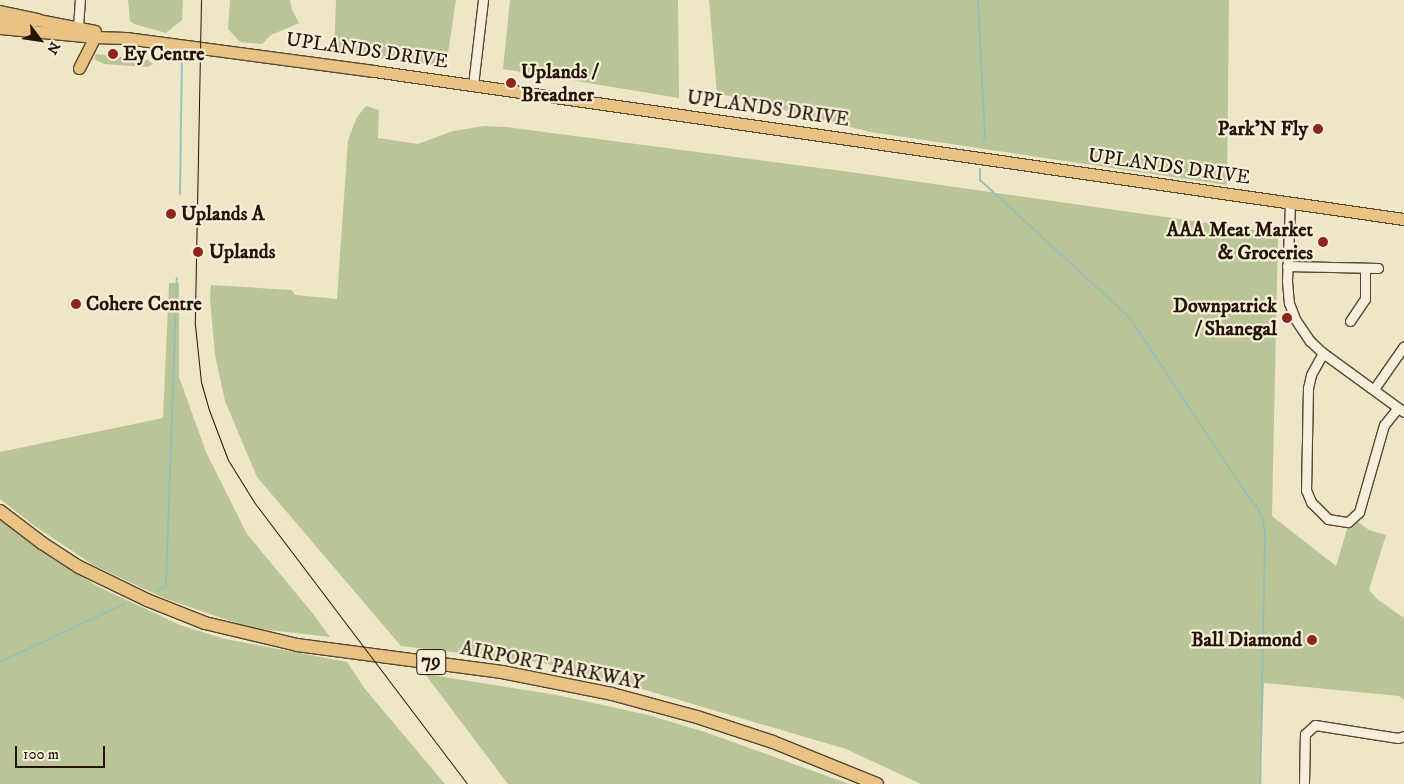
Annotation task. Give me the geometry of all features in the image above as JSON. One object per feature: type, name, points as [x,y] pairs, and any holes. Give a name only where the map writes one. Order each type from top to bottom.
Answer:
[{"type":"highway","points":[[0,12],[38,20]]},
{"type":"highway","name":"AIRPORT PARKWAY","points":[[0,511],[42,543],[79,567],[148,600],[205,623],[297,645],[502,672],[612,694],[697,717],[773,742],[877,784]]},
{"type":"main road","name":"UPLANDS DRIVE","points":[[0,19],[38,20],[126,38],[474,85],[1404,219]]},
{"type":"main road","name":"UPLANDS DRIVE","points":[[0,28],[126,38]]},
{"type":"main road","points":[[79,68],[95,37]]},
{"type":"street","points":[[78,27],[80,0]]},
{"type":"street","points":[[474,85],[483,0]]},
{"type":"street","points":[[1290,204],[1287,266],[1288,293],[1292,311],[1302,331],[1323,353],[1401,410],[1384,425],[1359,512],[1354,519],[1348,522],[1328,519],[1311,502],[1306,490],[1308,388],[1311,375],[1323,353]]},
{"type":"street","points":[[1287,266],[1378,268]]},
{"type":"street","points":[[1350,321],[1365,299],[1365,268]]},
{"type":"street","points":[[1374,389],[1404,346]]},
{"type":"street","points":[[1304,784],[1305,734],[1314,725],[1398,738],[1404,736]]},
{"type":"green space","points":[[128,0],[183,0],[182,20],[166,33],[134,24],[130,21]]},
{"type":"green space","points":[[230,0],[290,0],[292,10],[299,23],[271,35],[262,44],[240,42],[228,29]]},
{"type":"green space","points":[[336,0],[456,0],[446,66],[334,53]]},
{"type":"green space","points":[[510,0],[678,0],[679,98],[503,69]]},
{"type":"green space","points":[[709,0],[1229,0],[1227,185],[870,132],[717,93]]},
{"type":"green space","points":[[96,54],[148,60],[153,64],[148,67],[104,64],[94,59]]},
{"type":"green space","points":[[366,106],[379,110],[378,138],[418,144],[453,131],[484,126],[506,127],[850,172],[1278,233],[1272,516],[1336,566],[1348,526],[1358,522],[1369,530],[1386,535],[1369,590],[1377,599],[1404,618],[1404,700],[1399,696],[1264,683],[1260,784],[921,784],[846,749],[625,684],[544,663],[401,646],[257,477],[225,401],[215,355],[210,298],[211,285],[292,290],[295,295],[337,299],[348,140],[357,117]]},
{"type":"green space","points":[[169,283],[179,283],[179,377],[206,452],[247,534],[330,637],[251,628],[166,599],[93,565],[32,524],[0,499],[0,452],[163,418]]},
{"type":"green space","points":[[0,519],[56,561],[99,587],[180,625],[225,639],[347,662],[365,689],[445,784],[0,784]]},
{"type":"green space","points":[[425,674],[557,695],[648,715],[705,732],[849,784],[508,784]]},
{"type":"waterway","points":[[978,0],[985,136],[983,142]]},
{"type":"waterway","points":[[180,194],[182,57]]},
{"type":"waterway","points":[[980,169],[980,180],[1130,318],[1257,507],[1263,520],[1265,534],[1260,784]]},
{"type":"waterway","points":[[158,591],[166,586],[177,278]]},
{"type":"waterway","points":[[0,662],[124,604]]},
{"type":"tram line","points":[[201,0],[195,325],[201,382],[209,410],[228,460],[254,502],[467,784]]},
{"type":"place","name":"Ey Centre","points":[[113,54]]},
{"type":"place","name":"Uplands / Breadner","points":[[511,83]]},
{"type":"place","name":"Park'N Fly","points":[[1318,129]]},
{"type":"place","name":"Uplands A","points":[[171,214]]},
{"type":"place","name":"AAA Meat Market & Groceries","points":[[1323,242]]},
{"type":"place","name":"Uplands","points":[[198,252]]},
{"type":"place","name":"Cohere Centre","points":[[76,304]]},
{"type":"place","name":"Downpatrick / Shanegal","points":[[1287,318]]},
{"type":"place","name":"Ball Diamond","points":[[1312,640]]}]
